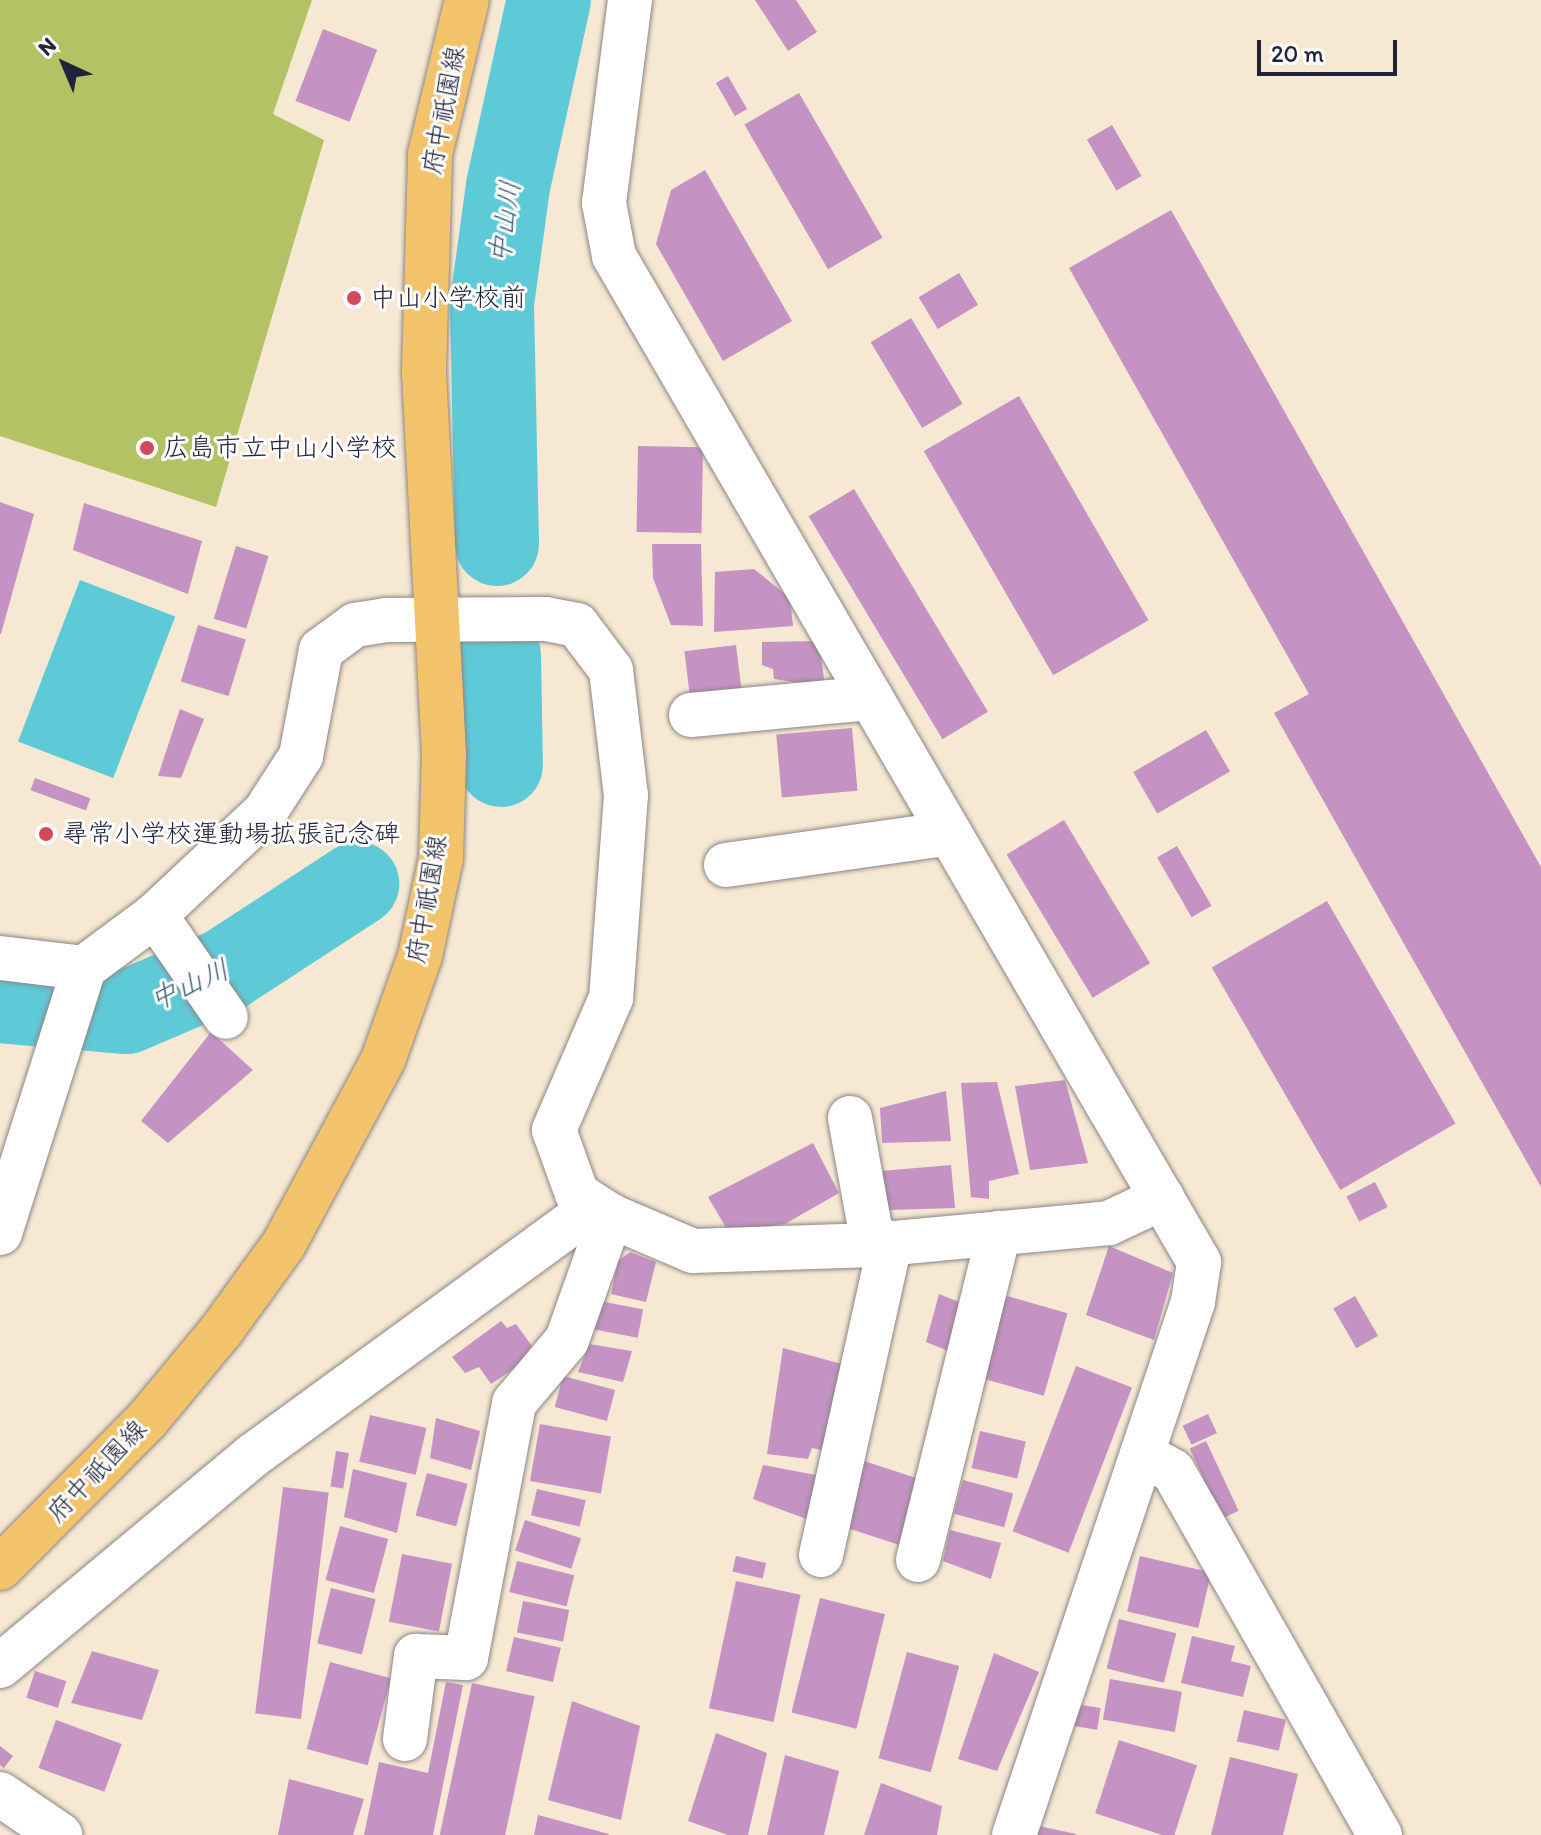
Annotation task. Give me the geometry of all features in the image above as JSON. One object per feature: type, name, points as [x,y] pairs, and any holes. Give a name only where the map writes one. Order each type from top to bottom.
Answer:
[{"type":"main road","name":"府中祇園線","points":[[0,1568],[147,1420],[221,1331],[292,1231],[383,1060],[420,956],[441,858],[439,620],[424,372],[430,154],[467,0]]},
{"type":"street","points":[[630,0],[604,203],[614,256],[1199,1262],[1193,1302],[1014,1835]]},
{"type":"street","points":[[0,1233],[82,974],[155,915],[224,853],[286,784],[301,756],[313,670],[321,650],[355,625],[439,620],[546,619],[577,625],[611,670],[626,795],[611,998],[554,1130],[577,1194],[603,1211],[693,1251],[881,1244],[1109,1223],[1162,1198]]},
{"type":"street","points":[[691,715],[871,698]]},
{"type":"street","points":[[726,865],[950,833]]},
{"type":"street","points":[[155,915],[212,998]]},
{"type":"street","points":[[0,958],[82,974]]},
{"type":"street","points":[[821,1555],[881,1244],[850,1118]]},
{"type":"street","points":[[0,1666],[252,1456],[603,1211]]},
{"type":"street","points":[[405,1739],[416,1656],[466,1658],[514,1403],[567,1340],[603,1211]]},
{"type":"street","points":[[918,1560],[999,1233]]},
{"type":"street","points":[[1142,1454],[1173,1471],[1380,1835]]},
{"type":"street","points":[[0,1794],[60,1835]]},
{"type":"green space","points":[[0,0],[312,0],[273,114],[324,140],[216,507],[0,436]]},
{"type":"water","points":[[80,580],[175,617],[113,778],[18,742]]},
{"type":"building","points":[[755,0],[796,0],[817,32],[788,51]]},
{"type":"building","points":[[323,29],[377,50],[350,122],[295,101]]},
{"type":"building","points":[[728,76],[747,109],[735,116],[716,83]]},
{"type":"building","points":[[799,93],[882,238],[828,269],[744,124]]},
{"type":"building","points":[[1112,125],[1142,176],[1116,191],[1087,140]]},
{"type":"building","points":[[705,170],[792,321],[723,361],[656,244],[671,190]]},
{"type":"building","points":[[1171,210],[1541,867],[1541,1187],[1274,713],[1309,694],[1069,268]]},
{"type":"building","points":[[959,273],[978,305],[938,329],[919,297]]},
{"type":"building","points":[[911,318],[963,404],[922,428],[871,342]]},
{"type":"building","points":[[1019,396],[1148,620],[1053,675],[924,451]]},
{"type":"building","points":[[638,446],[703,447],[701,533],[636,532]]},
{"type":"building","points":[[854,489],[988,712],[942,739],[809,516]]},
{"type":"building","points":[[0,502],[34,514],[1,634],[0,634]]},
{"type":"building","points":[[84,503],[202,541],[188,594],[73,550]]},
{"type":"building","points":[[652,544],[701,544],[703,626],[671,625],[653,578]]},
{"type":"building","points":[[236,546],[269,556],[246,629],[214,619]]},
{"type":"building","points":[[754,569],[790,598],[793,626],[714,632],[715,572]]},
{"type":"building","points":[[198,625],[246,640],[229,696],[181,681]]},
{"type":"building","points":[[819,641],[825,687],[774,679],[773,669],[762,665],[762,642]]},
{"type":"building","points":[[736,645],[742,697],[691,703],[684,651]]},
{"type":"building","points":[[180,709],[204,719],[181,778],[158,776]]},
{"type":"building","points":[[852,728],[857,791],[782,797],[776,735]]},
{"type":"building","points":[[1206,730],[1230,772],[1157,814],[1133,772]]},
{"type":"building","points":[[35,778],[90,798],[86,810],[31,790]]},
{"type":"building","points":[[1064,820],[1150,963],[1093,998],[1007,855]]},
{"type":"building","points":[[1177,846],[1212,906],[1192,917],[1157,858]]},
{"type":"building","points":[[1327,901],[1456,1124],[1340,1190],[1212,968]]},
{"type":"building","points":[[211,1032],[253,1070],[168,1143],[141,1121]]},
{"type":"building","points":[[1065,1080],[1088,1163],[1030,1170],[1015,1086]]},
{"type":"building","points":[[997,1082],[1019,1174],[989,1181],[989,1199],[971,1197],[961,1083]]},
{"type":"building","points":[[946,1091],[951,1141],[882,1143],[880,1108]]},
{"type":"building","points":[[813,1143],[839,1193],[785,1224],[728,1231],[708,1197]]},
{"type":"building","points":[[951,1165],[955,1208],[889,1210],[881,1171]]},
{"type":"building","points":[[1375,1182],[1388,1207],[1359,1221],[1346,1197]]},
{"type":"building","points":[[1109,1246],[1173,1273],[1154,1340],[1086,1315]]},
{"type":"building","points":[[630,1252],[656,1262],[646,1302],[611,1294],[618,1261]]},
{"type":"building","points":[[939,1294],[967,1305],[956,1354],[926,1342]]},
{"type":"building","points":[[1004,1295],[1067,1313],[1044,1396],[980,1378]]},
{"type":"building","points":[[1355,1296],[1378,1336],[1356,1348],[1333,1308]]},
{"type":"building","points":[[600,1301],[643,1309],[638,1338],[594,1329]]},
{"type":"building","points":[[501,1321],[507,1328],[516,1324],[537,1353],[491,1384],[479,1367],[465,1373],[452,1357]]},
{"type":"building","points":[[589,1344],[632,1351],[623,1382],[578,1372]]},
{"type":"building","points":[[783,1348],[849,1366],[835,1453],[812,1448],[808,1459],[767,1454]]},
{"type":"building","points":[[1076,1366],[1132,1388],[1069,1553],[1013,1531]]},
{"type":"building","points":[[563,1376],[615,1390],[607,1421],[555,1407]]},
{"type":"building","points":[[1208,1414],[1217,1433],[1191,1445],[1183,1426]]},
{"type":"building","points":[[370,1415],[427,1428],[416,1475],[359,1462]]},
{"type":"building","points":[[436,1418],[480,1431],[471,1470],[430,1458]]},
{"type":"building","points":[[540,1424],[611,1437],[601,1494],[530,1481]]},
{"type":"building","points":[[980,1431],[1026,1442],[1017,1479],[971,1468]]},
{"type":"building","points":[[1206,1441],[1239,1511],[1222,1518],[1190,1449]]},
{"type":"building","points":[[336,1451],[349,1453],[343,1489],[330,1487]]},
{"type":"building","points":[[861,1460],[921,1479],[900,1545],[840,1526]]},
{"type":"building","points":[[763,1465],[821,1476],[809,1520],[753,1499]]},
{"type":"building","points":[[353,1469],[407,1483],[397,1533],[344,1517]]},
{"type":"building","points":[[427,1473],[468,1484],[456,1526],[416,1516]]},
{"type":"building","points":[[963,1480],[1013,1493],[1004,1527],[954,1514]]},
{"type":"building","points":[[283,1487],[329,1493],[301,1719],[255,1713]]},
{"type":"building","points":[[537,1489],[586,1500],[580,1527],[531,1515]]},
{"type":"building","points":[[525,1520],[581,1538],[571,1569],[515,1550]]},
{"type":"building","points":[[340,1526],[388,1539],[374,1593],[326,1580]]},
{"type":"building","points":[[950,1530],[1001,1543],[991,1579],[943,1561]]},
{"type":"building","points":[[402,1554],[452,1564],[439,1631],[389,1622]]},
{"type":"building","points":[[736,1556],[766,1563],[763,1579],[732,1572]]},
{"type":"building","points":[[1140,1556],[1211,1572],[1198,1628],[1127,1612]]},
{"type":"building","points":[[517,1561],[574,1575],[567,1606],[509,1592]]},
{"type":"building","points":[[736,1581],[801,1595],[774,1722],[709,1708]]},
{"type":"building","points":[[331,1588],[376,1599],[362,1654],[317,1643]]},
{"type":"building","points":[[820,1598],[885,1614],[856,1729],[791,1712]]},
{"type":"building","points":[[523,1601],[569,1610],[563,1641],[517,1632]]},
{"type":"building","points":[[1119,1619],[1176,1633],[1164,1683],[1107,1668]]},
{"type":"building","points":[[1192,1636],[1235,1646],[1231,1661],[1251,1666],[1243,1697],[1181,1683]]},
{"type":"building","points":[[514,1637],[561,1648],[553,1682],[506,1671]]},
{"type":"building","points":[[92,1651],[159,1670],[142,1720],[71,1703]]},
{"type":"building","points":[[907,1652],[959,1666],[931,1772],[879,1758]]},
{"type":"building","points":[[994,1653],[1039,1672],[997,1771],[958,1759]]},
{"type":"building","points":[[330,1662],[391,1678],[368,1765],[307,1749]]},
{"type":"building","points":[[35,1671],[66,1681],[58,1708],[26,1698]]},
{"type":"building","points":[[1110,1679],[1182,1692],[1175,1732],[1103,1719]]},
{"type":"building","points":[[446,1682],[463,1685],[433,1835],[364,1835],[379,1762],[428,1773]]},
{"type":"building","points":[[472,1683],[535,1696],[505,1835],[440,1835]]},
{"type":"building","points":[[572,1701],[640,1726],[621,1820],[548,1800]]},
{"type":"building","points":[[1069,1703],[1101,1708],[1097,1730],[1066,1725]]},
{"type":"building","points":[[1244,1710],[1286,1720],[1279,1751],[1237,1741]]},
{"type":"building","points":[[56,1720],[122,1744],[104,1792],[39,1768]]},
{"type":"building","points":[[716,1733],[767,1753],[748,1835],[728,1835],[688,1821]]},
{"type":"building","points":[[1119,1740],[1197,1765],[1174,1835],[1162,1835],[1095,1813]]},
{"type":"building","points":[[0,1746],[13,1756],[4,1768],[0,1765]]},
{"type":"building","points":[[785,1755],[839,1771],[824,1835],[767,1835]]},
{"type":"building","points":[[1230,1757],[1298,1774],[1283,1835],[1211,1835]]},
{"type":"building","points":[[289,1779],[364,1799],[353,1835],[278,1835]]},
{"type":"building","points":[[881,1783],[942,1806],[937,1835],[864,1835]]},
{"type":"building","points":[[538,1815],[609,1834],[609,1835],[534,1835]]},
{"type":"building","points":[[1034,1825],[1076,1834],[1076,1835],[1031,1835]]},
{"type":"waterway","name":"中山川","points":[[497,544],[492,303],[508,186],[549,0]]},
{"type":"waterway","name":"中山川","points":[[499,655],[501,765]]},
{"type":"waterway","name":"中山川","points":[[0,1001],[127,1012],[225,970],[357,884]]},
{"type":"place","name":"中山小学校前","points":[[354,298]]},
{"type":"place","name":"広島市立中山小学校","points":[[147,448]]},
{"type":"place","name":"尋常小学校運動場拡張記念碑","points":[[46,834]]}]
